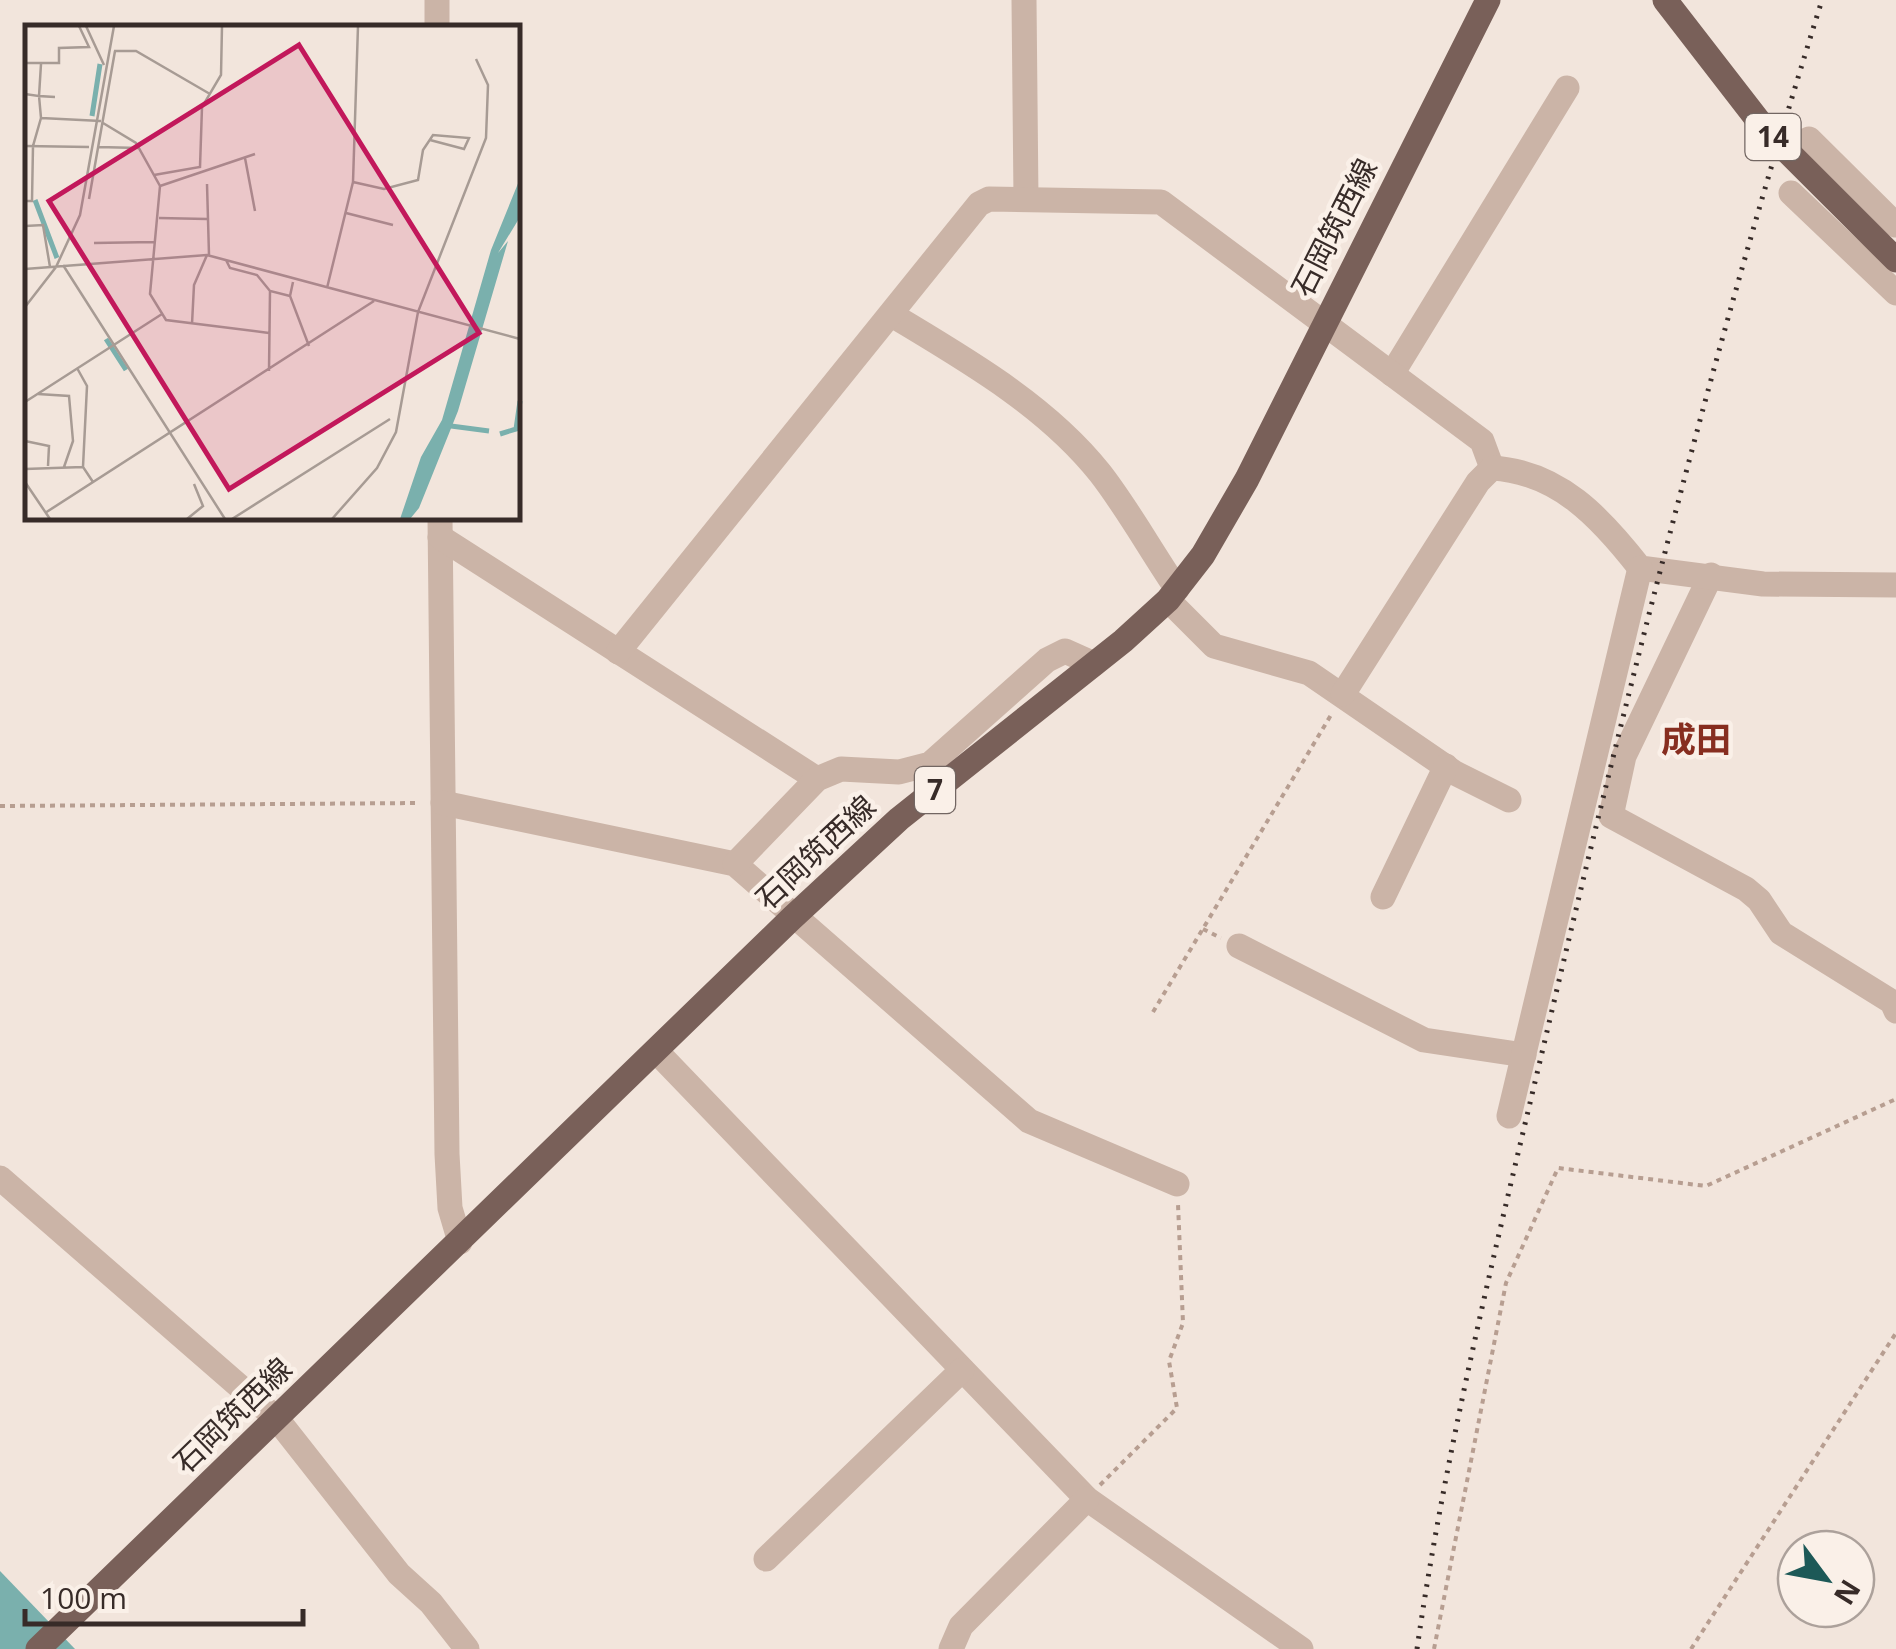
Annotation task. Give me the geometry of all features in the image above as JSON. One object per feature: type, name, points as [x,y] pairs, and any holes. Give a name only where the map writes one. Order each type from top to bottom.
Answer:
[{"type":"main road","name":"石岡筑西線","points":[[38,1649],[792,918],[899,819],[1094,664],[1172,594],[1240,492],[1488,0]]},
{"type":"main road","name":"14","points":[[1665,0],[1764,128],[1896,260]]},
{"type":"street","points":[[437,0],[438,25]]},
{"type":"street","points":[[1024,0],[1026,198]]},
{"type":"street","points":[[1392,374],[1567,88]]},
{"type":"street","points":[[1809,139],[1896,225]]},
{"type":"street","points":[[1791,194],[1896,293]]},
{"type":"street","points":[[618,652],[979,204],[989,199],[1161,202],[1482,441],[1492,468]]},
{"type":"street","points":[[892,314],[986,372],[1068,439],[1100,472],[1172,594],[1214,646],[1244,658],[1292,665],[1343,694],[1446,766],[1508,800]]},
{"type":"street","points":[[1492,468],[1524,471],[1559,487],[1590,510],[1640,568],[1763,584],[1892,578]]},
{"type":"street","points":[[1343,694],[1478,482],[1492,468]]},
{"type":"street","points":[[440,527],[618,652],[817,779]]},
{"type":"street","points":[[440,527],[447,1154],[450,1208],[460,1242]]},
{"type":"street","points":[[1509,1116],[1640,568]]},
{"type":"street","points":[[1711,575],[1624,756],[1611,816],[1746,889],[1759,900],[1781,933],[1892,1002],[1896,1011]]},
{"type":"street","points":[[735,864],[817,779],[841,769],[899,772],[930,764],[1046,660],[1065,651],[1094,664]]},
{"type":"street","points":[[1382,897],[1446,766]]},
{"type":"street","points":[[444,803],[735,864],[1029,1122],[1177,1184]]},
{"type":"street","points":[[1239,946],[1424,1040],[1524,1055]]},
{"type":"street","points":[[656,1051],[1086,1499],[1301,1649]]},
{"type":"street","points":[[0,1178],[277,1419],[399,1574],[431,1603],[467,1649]]},
{"type":"street","points":[[766,1559],[962,1370]]},
{"type":"street","points":[[951,1649],[960,1626],[1086,1499]]},
{"type":"path","points":[[1153,1012],[1343,694]]},
{"type":"path","points":[[0,806],[444,803]]},
{"type":"path","points":[[1434,1649],[1506,1283],[1558,1168],[1706,1186],[1896,1099]]},
{"type":"path","points":[[1086,1499],[1177,1408],[1169,1361],[1183,1323],[1177,1184]]},
{"type":"path","points":[[1691,1649],[1896,1333]]},
{"type":"water","points":[[0,1571],[75,1649],[0,1649]]},
{"type":"railway","points":[[1417,1649],[1444,1487],[1478,1326],[1614,753],[1712,375],[1822,0]]},
{"type":"district","name":"成田","points":[[1696,740]]}]
